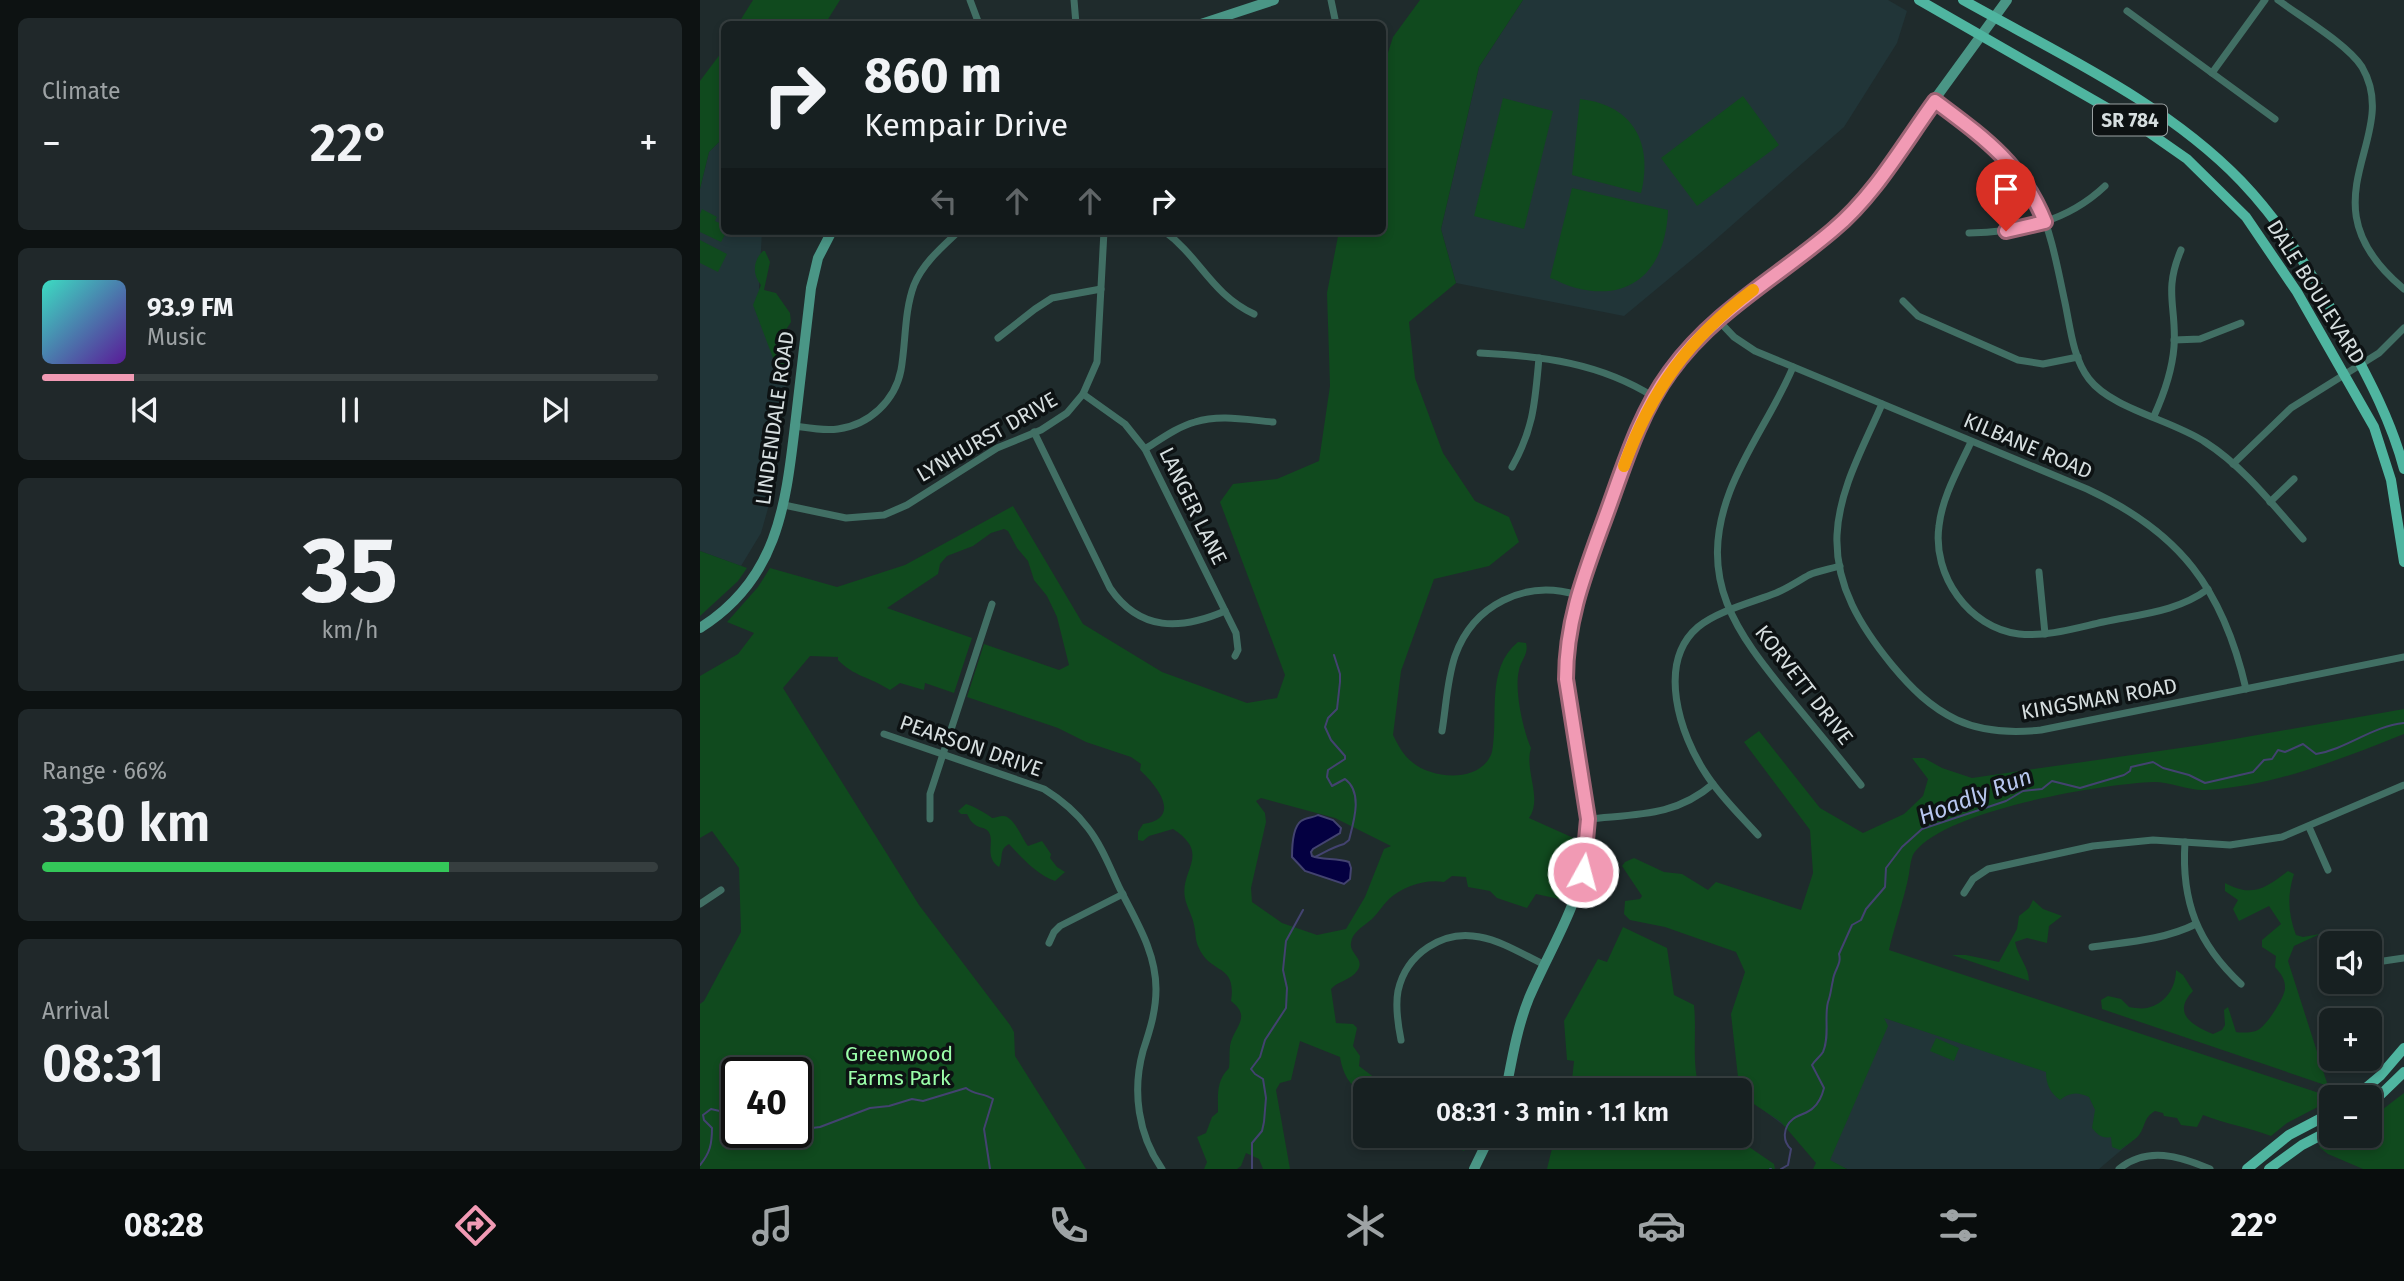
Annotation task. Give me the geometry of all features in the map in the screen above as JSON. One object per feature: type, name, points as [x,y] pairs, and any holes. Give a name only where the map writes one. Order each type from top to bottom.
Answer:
[{"type":"main road","name":"DALE BOULEVARD","points":[[1919,0],[2144,129],[2206,176],[2238,208],[2268,246],[2364,408],[2381,446],[2396,502],[2404,562]]},
{"type":"main road","name":"DALE BOULEVARD","points":[[1963,0],[2150,107],[2220,160],[2262,204],[2293,245],[2361,363],[2390,426],[2404,469]]},
{"type":"main road","points":[[2370,1085],[2404,1048]]},
{"type":"main road","points":[[2382,1093],[2404,1072]]},
{"type":"main road","points":[[2247,1169],[2290,1135],[2319,1119]]},
{"type":"main road","points":[[2269,1169],[2319,1136]]},
{"type":"street","points":[[970,0],[978,21]]},
{"type":"street","points":[[1074,0],[1076,21]]},
{"type":"street","points":[[1210,21],[1273,0]]},
{"type":"street","points":[[1331,0],[1335,21]]},
{"type":"street","points":[[1508,1078],[1517,1036],[1530,997],[1573,905],[1586,854],[1588,819],[1566,679],[1567,639],[1577,596],[1634,439],[1654,397],[1686,352],[1717,319],[1845,219],[1871,190],[2007,0]]},
{"type":"street","points":[[2212,74],[2265,0]]},
{"type":"street","points":[[2278,0],[2356,60],[2369,80],[2374,112],[2355,192],[2358,226],[2368,248],[2388,274],[2404,289]]},
{"type":"street","points":[[2127,11],[2275,120]]},
{"type":"street","points":[[1935,101],[1986,140],[2010,163],[2031,191],[2053,248],[2078,358],[2088,377],[2103,393],[2119,402],[2204,441],[2233,464],[2303,539]]},
{"type":"street","points":[[1969,233],[2006,231],[2045,222],[2083,205],[2105,186]]},
{"type":"street","name":"LINDENDALE ROAD","points":[[700,628],[732,603],[761,565],[774,540],[784,505],[810,288],[818,258],[830,235]]},
{"type":"street","points":[[795,426],[825,430],[847,427],[868,418],[886,402],[901,372],[909,306],[915,283],[928,262],[955,235]]},
{"type":"street","name":"LYNHURST DRIVE","points":[[784,505],[846,519],[884,515],[907,505],[997,448],[1058,420],[1077,403],[1097,362],[1104,235]]},
{"type":"street","points":[[1169,235],[1184,247],[1222,294],[1254,314]]},
{"type":"street","points":[[2154,416],[2167,383],[2174,340],[2170,283],[2181,250]]},
{"type":"street","points":[[998,338],[1052,298],[1101,289]]},
{"type":"street","points":[[1903,301],[1918,316],[2018,360],[2043,364],[2078,358]]},
{"type":"street","name":"KILBANE ROAD","points":[[1717,319],[1744,345],[2087,489],[2126,509],[2169,541],[2196,570],[2226,621],[2246,689]]},
{"type":"street","points":[[2174,340],[2200,339],[2241,323]]},
{"type":"street","points":[[2233,464],[2291,408],[2386,347],[2404,328]]},
{"type":"street","points":[[1480,353],[1539,358],[1597,369],[1625,380],[1654,397]]},
{"type":"street","points":[[1512,467],[1532,422],[1539,358]]},
{"type":"street","name":"KORVETT DRIVE","points":[[1793,367],[1772,412],[1744,458],[1724,510],[1718,563],[1729,612],[1756,657],[1861,785]]},
{"type":"street","name":"LANGER LANE","points":[[1083,394],[1125,424],[1145,449],[1225,611],[1238,642],[1235,656]]},
{"type":"street","name":"KINGSMAN ROAD","points":[[1882,404],[1840,510],[1837,538],[1844,584],[1856,615],[1905,680],[1927,702],[1969,725],[2006,732],[2041,730],[2404,657]]},
{"type":"street","points":[[1145,449],[1182,427],[1203,420],[1225,418],[1273,422]]},
{"type":"street","points":[[1034,432],[1110,588],[1122,604],[1150,620],[1173,625],[1202,621],[1225,611]]},
{"type":"street","points":[[1971,442],[1940,516],[1938,541],[1947,579],[1954,592],[1969,610],[1994,626],[2018,634],[2045,634],[2174,608],[2198,597],[2208,589]]},
{"type":"street","points":[[2270,502],[2294,479]]},
{"type":"street","points":[[1758,835],[1713,784],[1687,741],[1678,701],[1675,670],[1683,646],[1695,630],[1709,620],[1783,591],[1816,572],[1840,566]]},
{"type":"street","points":[[2039,572],[2045,634]]},
{"type":"street","points":[[1442,732],[1454,659],[1467,632],[1483,613],[1505,599],[1531,591],[1555,590],[1577,596]]},
{"type":"street","points":[[930,819],[930,794],[992,604]]},
{"type":"street","name":"PEARSON DRIVE","points":[[884,734],[1044,789],[1064,803],[1094,837],[1147,944],[1155,976],[1154,1012],[1140,1064],[1138,1095],[1145,1136],[1162,1169]]},
{"type":"street","points":[[1588,819],[1670,809],[1698,796],[1713,784]]},
{"type":"street","points":[[1964,893],[1976,876],[2001,865],[2120,842],[2153,840],[2239,845],[2282,837],[2404,785]]},
{"type":"street","points":[[2309,827],[2328,870]]},
{"type":"street","points":[[2185,842],[2186,889],[2196,924],[2216,958],[2241,984]]},
{"type":"street","points":[[700,904],[721,890]]},
{"type":"street","points":[[1049,943],[1060,926],[1123,894]]},
{"type":"street","points":[[2092,947],[2163,937],[2196,924]]},
{"type":"street","points":[[1401,1040],[1397,1001],[1402,980],[1415,959],[1438,941],[1458,936],[1478,936],[1514,949],[1545,965]]},
{"type":"street","points":[[2382,961],[2404,958]]},
{"type":"street","points":[[1474,1169],[1484,1148]]},
{"type":"street","points":[[2119,1169],[2136,1158],[2154,1154],[2180,1158],[2210,1169]]},
{"type":"shaded area","points":[[1523,0],[1888,0],[1907,11],[1897,43],[1844,127],[1624,316],[1456,283],[1441,229],[1479,67]]},
{"type":"shaded area","points":[[721,140],[721,235],[762,235],[759,287],[763,322],[793,333],[774,487],[761,533],[741,566],[700,551],[700,189],[709,152]]},
{"type":"shaded area","points":[[1318,815],[1333,820],[1341,828],[1340,833],[1313,849],[1312,856],[1349,862],[1350,879],[1344,884],[1305,871],[1292,857],[1298,824]]},
{"type":"shaded area","points":[[1751,974],[2119,1095],[2132,1141],[2099,1169],[1847,1169],[1830,1161],[1752,1101],[1752,1078],[1742,1078]]},
{"type":"green space","points":[[753,0],[840,0],[827,21],[740,21]]},
{"type":"green space","name":"Greenwood Farms Park","points":[[1420,0],[1523,0],[1479,67],[1441,229],[1456,283],[1409,322],[1415,378],[1443,453],[1475,501],[1509,517],[1519,542],[1489,566],[1434,579],[1401,671],[1393,735],[1401,750],[1421,768],[1444,775],[1468,774],[1478,769],[1487,762],[1492,752],[1495,694],[1501,666],[1518,642],[1526,643],[1526,654],[1519,670],[1518,699],[1531,748],[1529,757],[1534,802],[1529,818],[1578,840],[1575,865],[1564,900],[1536,894],[1527,908],[1497,898],[1490,891],[1468,887],[1466,877],[1452,876],[1444,882],[1415,884],[1395,894],[1352,939],[1352,950],[1360,963],[1357,971],[1331,989],[1336,1023],[1353,1024],[1357,1028],[1353,1046],[1360,1056],[1359,1066],[1375,1078],[1353,1078],[1353,1085],[1342,1068],[1340,1057],[1300,1041],[1291,1080],[1280,1083],[1276,1090],[1290,1169],[1263,1169],[1259,1159],[1246,1153],[1237,1169],[1204,1169],[1207,1162],[1197,1137],[1206,1133],[1212,1117],[1218,1112],[1220,1083],[1229,1068],[1230,1046],[1240,1023],[1241,1013],[1231,1001],[1230,980],[1209,962],[1197,943],[1184,893],[1191,865],[1191,848],[1173,829],[1149,836],[1143,841],[1138,840],[1138,832],[1143,824],[1155,821],[1162,815],[1164,808],[1159,793],[1140,770],[1141,764],[1131,757],[1086,742],[1058,728],[967,697],[984,644],[1059,670],[1069,665],[1057,617],[1047,596],[1034,580],[1028,561],[1008,531],[1004,529],[991,533],[973,546],[947,556],[940,564],[938,574],[887,608],[972,638],[954,693],[925,683],[924,690],[900,683],[890,690],[850,670],[838,657],[810,656],[783,688],[919,905],[1010,1025],[1014,1032],[1015,1056],[1086,1169],[700,1169],[700,1004],[741,932],[739,868],[712,831],[700,838],[700,676],[738,654],[754,633],[727,622],[758,587],[770,568],[837,587],[905,565],[1013,506],[1083,624],[1162,672],[1247,703],[1277,698],[1285,675],[1220,502],[1233,484],[1277,479],[1319,461],[1330,386],[1327,293],[1338,235],[1386,235],[1386,59],[1393,37]],"holes":[[[1261,798],[1335,818],[1391,846],[1384,849],[1365,897],[1346,929],[1317,935],[1282,923],[1252,902],[1251,888],[1266,822],[1265,813],[1256,801]]]},
{"type":"green space","points":[[721,53],[721,140],[709,152],[700,189],[700,81]]},
{"type":"green space","points":[[1743,96],[1779,145],[1697,206],[1661,158]]},
{"type":"green space","points":[[1503,98],[1553,111],[1524,229],[1474,216]]},
{"type":"green space","points":[[1580,99],[1614,109],[1626,118],[1635,130],[1644,158],[1641,193],[1572,175]]},
{"type":"green space","points":[[1572,188],[1668,210],[1666,230],[1654,263],[1631,285],[1615,290],[1597,291],[1573,287],[1550,278]]},
{"type":"green space","points":[[702,209],[717,217],[715,221],[721,224],[721,235],[725,235],[721,242],[700,232]]},
{"type":"green space","points":[[700,240],[727,254],[718,272],[700,263]]},
{"type":"green space","points":[[763,251],[770,262],[764,290],[776,293],[790,313],[791,322],[778,342],[790,361],[789,373],[785,375],[778,371],[753,305],[761,285],[756,277],[756,263]]},
{"type":"green space","points":[[700,551],[747,568],[738,581],[700,616]]},
{"type":"green space","points":[[2404,709],[2404,734],[2282,777],[2206,790],[2154,782],[2099,788],[2026,802],[1957,824],[1931,838],[1914,853],[1889,950],[2319,1093],[2319,1106],[2287,1123],[2271,1136],[2203,1115],[2197,1127],[2181,1125],[2177,1118],[2155,1111],[2147,1119],[2139,1135],[2120,1150],[2112,1147],[2111,1137],[2100,1136],[2092,1128],[2095,1110],[2089,1097],[2074,1094],[2060,1100],[2049,1088],[2046,1072],[1884,1018],[1888,1026],[1830,1160],[1847,1169],[1813,1169],[1816,1163],[1781,1122],[1752,1103],[1752,1078],[1738,1078],[1731,1014],[1745,972],[1736,952],[1665,927],[1630,920],[1624,914],[1625,901],[1640,899],[1642,896],[1622,866],[1634,858],[1664,872],[1682,874],[1708,890],[1716,882],[1801,910],[1813,873],[1810,830],[1744,742],[1759,731],[1820,808],[1863,833],[1904,814],[1923,796],[1928,779],[1912,758],[1924,758],[1942,768],[1972,778],[2201,745]]},
{"type":"green space","points":[[966,804],[992,818],[1007,817],[1028,846],[1042,841],[1051,854],[1050,858],[1065,872],[1055,881],[1042,875],[1009,844],[1002,852],[999,867],[992,858],[988,831],[975,825],[967,814],[958,811]]},
{"type":"green space","points":[[2288,871],[2294,874],[2289,904],[2296,935],[2303,937],[2319,934],[2294,946],[2288,961],[2319,1058],[2319,1071],[2323,1071],[2328,1085],[2102,1009],[2101,1000],[2108,996],[2121,999],[2129,1007],[2147,1008],[2159,1003],[2174,983],[2176,970],[2183,975],[2193,991],[2184,1006],[2184,1012],[2191,1022],[2213,1034],[2222,1030],[2225,1025],[2224,1010],[2228,1007],[2236,1032],[2258,1030],[2271,1017],[2284,991],[2283,978],[2275,967],[2276,956],[2262,947],[2262,940],[2281,924],[2269,906],[2239,921],[2233,909],[2238,900],[2225,891],[2225,883],[2251,890],[2273,882]]},
{"type":"green space","points":[[2033,900],[2043,909],[2062,916],[2049,926],[2047,943],[2027,938],[2015,942],[2029,981],[1952,955],[1999,962],[2017,929],[2019,916],[2029,908]]},
{"type":"green space","points":[[1623,927],[1667,948],[1674,995],[1694,1005],[1697,1078],[1572,1078],[1574,1061],[1567,1060],[1564,1021],[1598,959],[1607,962]]},
{"type":"green space","points":[[1936,1038],[1959,1048],[1954,1061],[1930,1051]]},
{"type":"green space","points":[[2404,1093],[2404,1169],[2363,1169],[2320,1148],[2382,1148],[2382,1110]]},
{"type":"green space","points":[[1552,1148],[1751,1148],[1774,1164],[1775,1169],[1547,1169]]},
{"type":"waterway","points":[[1315,857],[1349,840],[1356,807],[1351,785],[1345,779],[1332,786],[1327,777],[1328,770],[1345,759],[1325,727],[1328,718],[1337,709],[1340,674],[1334,655]]},
{"type":"waterway","name":"Hoadly Run","points":[[1781,1169],[1788,1165],[1791,1149],[1785,1138],[1787,1126],[1793,1119],[1815,1106],[1824,1088],[1812,1065],[1825,1046],[1827,1008],[1839,954],[1852,925],[1861,920],[1866,909],[1885,887],[1886,868],[1902,847],[1922,829],[2006,801],[2023,791],[2042,789],[2052,781],[2080,788],[2124,775],[2131,767],[2153,762],[2205,783],[2253,772],[2264,760],[2272,759],[2278,750],[2285,752],[2303,744],[2316,754],[2381,728],[2404,723]]},
{"type":"waterway","points":[[1252,1169],[1252,1143],[1262,1131],[1266,1098],[1263,1079],[1251,1069],[1260,1057],[1265,1040],[1286,1008],[1287,988],[1283,970],[1286,941],[1303,910]]},
{"type":"waterway","points":[[812,1128],[870,1108],[912,1099],[923,1101],[966,1088],[993,1099],[984,1129],[990,1169]]},
{"type":"waterway","points":[[700,1165],[708,1152],[712,1134],[712,1128],[703,1115],[711,1109],[721,1111]]},
{"type":"slow traffic","points":[[1624,466],[1642,419],[1669,373],[1701,334],[1753,290]]},
{"type":"route","points":[[1583,872],[1588,819],[1567,695],[1567,639],[1577,596],[1634,439],[1642,419],[1669,373],[1717,319],[1845,219],[1871,190],[1935,101],[1999,151],[2021,176],[2036,200],[2045,222],[2006,231]]}]
